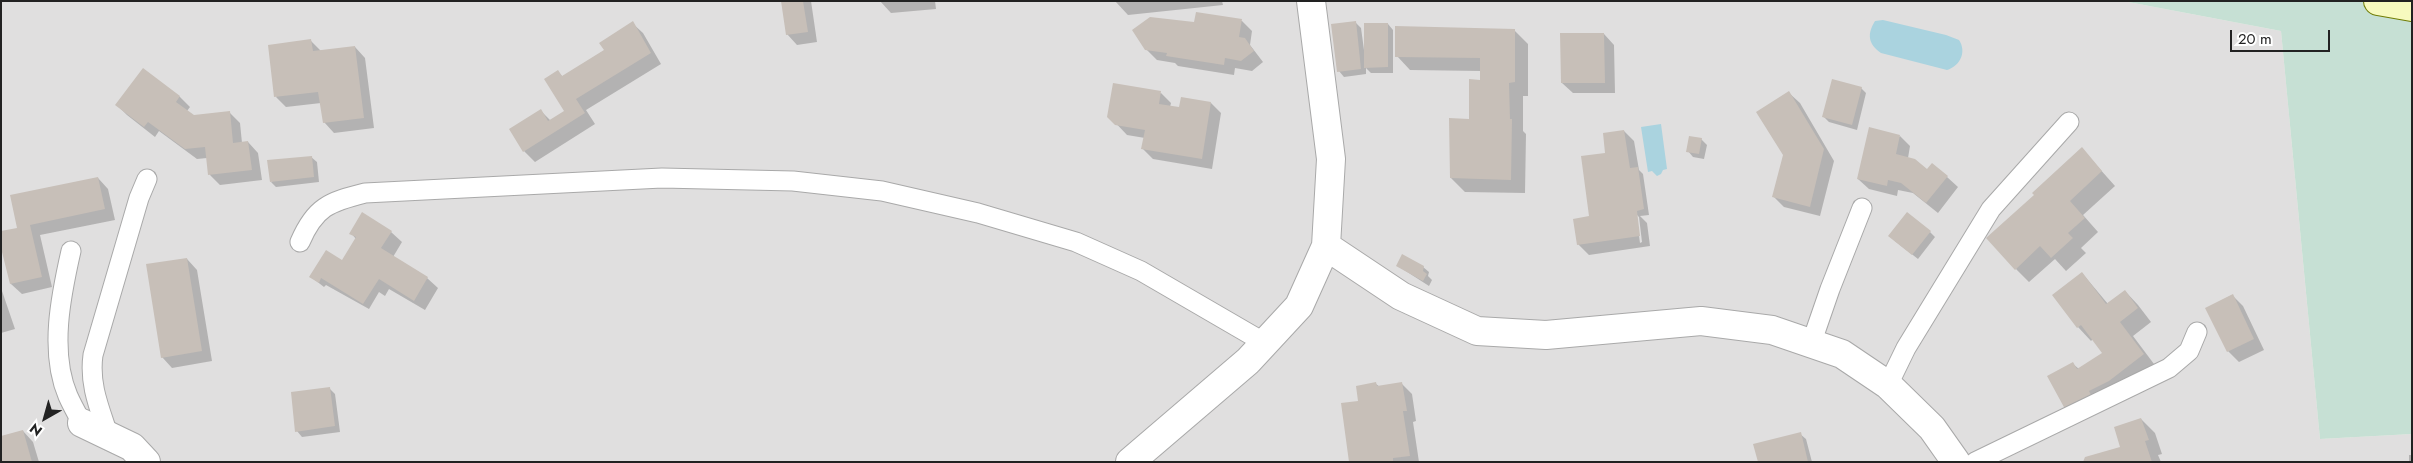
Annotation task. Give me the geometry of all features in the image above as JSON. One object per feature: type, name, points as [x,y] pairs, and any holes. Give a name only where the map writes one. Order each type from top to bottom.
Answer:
[{"type":"street","points":[[1130,462],[1248,361],[1299,306],[1326,246],[1331,159],[1311,1]]},
{"type":"street","points":[[1326,246],[1401,296],[1477,330],[1546,335],[1702,321],[1772,330],[1842,354],[1888,385],[1932,428],[1956,462]]},
{"type":"street","points":[[82,423],[132,446],[146,462]]},
{"type":"lane","points":[[1888,385],[1906,348],[1991,209],[2070,122]]},
{"type":"lane","points":[[300,242],[307,224],[318,212],[337,200],[365,193],[662,178],[793,181],[882,191],[978,213],[1076,242],[1141,271],[1265,343]]},
{"type":"lane","points":[[108,434],[93,389],[92,355],[139,198],[147,179]]},
{"type":"lane","points":[[1811,344],[1830,289],[1862,208]]},
{"type":"lane","points":[[71,251],[60,302],[58,337],[67,394],[82,423]]},
{"type":"lane","points":[[1975,462],[2169,368],[2189,351],[2197,332]]},
{"type":"shaded area","points":[[1,1],[2123,1],[2281,31],[2320,439],[2412,434],[2412,462],[1,462]]},
{"type":"green space","points":[[2123,1],[2412,1],[2412,434],[2320,439],[2281,31]]},
{"type":"water","points":[[1883,20],[1946,35],[1959,40],[1962,54],[1959,62],[1947,70],[1881,53],[1873,46],[1870,34],[1875,21]]},
{"type":"water","points":[[1661,124],[1667,169],[1657,176],[1652,171],[1648,172],[1641,127]]},
{"type":"building","points":[[781,1],[803,1],[808,32],[786,35]]},
{"type":"building","points":[[1196,12],[1242,19],[1239,37],[1245,38],[1254,51],[1241,61],[1225,58],[1224,65],[1166,56],[1167,53],[1145,50],[1132,30],[1150,17],[1194,22]]},
{"type":"building","points":[[633,21],[651,53],[576,99],[585,113],[523,152],[509,129],[541,109],[548,121],[564,111],[544,79],[558,70],[562,76],[604,50],[599,43]]},
{"type":"building","points":[[1356,21],[1361,69],[1337,72],[1331,24]]},
{"type":"building","points":[[1364,23],[1388,23],[1388,67],[1364,68]]},
{"type":"building","points":[[1395,26],[1515,29],[1515,82],[1509,83],[1510,119],[1512,119],[1511,180],[1450,178],[1449,118],[1469,119],[1469,79],[1480,80],[1480,58],[1395,57]]},
{"type":"building","points":[[1560,33],[1604,33],[1605,83],[1561,83]]},
{"type":"building","points":[[311,39],[313,51],[355,46],[364,118],[323,123],[318,92],[274,97],[268,45]]},
{"type":"building","points":[[143,68],[180,96],[176,102],[194,115],[230,111],[233,143],[248,141],[252,170],[208,175],[205,147],[185,149],[148,122],[144,127],[115,105]]},
{"type":"building","points":[[1832,79],[1862,87],[1852,125],[1822,117]]},
{"type":"building","points":[[1113,83],[1161,91],[1159,104],[1179,107],[1181,97],[1211,102],[1202,159],[1141,149],[1145,130],[1115,125],[1107,117]]},
{"type":"building","points":[[1789,91],[1824,149],[1810,207],[1772,197],[1783,155],[1756,112]]},
{"type":"building","points":[[1869,127],[1900,135],[1896,154],[1915,159],[1927,169],[1932,163],[1948,176],[1926,203],[1901,183],[1888,180],[1887,186],[1857,179]]},
{"type":"building","points":[[1624,130],[1630,168],[1638,167],[1644,209],[1637,211],[1640,236],[1577,245],[1573,219],[1589,216],[1581,156],[1605,153],[1603,133]]},
{"type":"building","points":[[1689,136],[1702,138],[1699,154],[1686,152]]},
{"type":"building","points":[[2082,147],[2102,171],[2070,201],[2085,218],[2068,233],[2073,238],[2051,258],[2040,246],[2015,270],[1986,238],[2034,195],[2032,193]]},
{"type":"building","points":[[312,156],[314,177],[270,182],[267,160]]},
{"type":"building","points":[[98,177],[105,209],[30,225],[42,277],[10,284],[1,248],[1,231],[17,228],[10,195]]},
{"type":"building","points":[[362,212],[392,231],[381,248],[428,277],[414,301],[379,279],[363,304],[321,278],[319,283],[309,277],[326,250],[342,260],[356,237],[349,234]]},
{"type":"building","points":[[1907,212],[1931,231],[1912,255],[1888,236]]},
{"type":"building","points":[[1402,254],[1424,266],[1423,271],[1427,274],[1423,281],[1396,266]]},
{"type":"building","points":[[187,258],[202,351],[161,358],[146,264]]},
{"type":"building","points":[[2082,272],[2106,304],[2125,290],[2138,308],[2120,322],[2144,354],[2109,381],[2089,391],[2091,395],[2065,409],[2047,376],[2073,362],[2077,369],[2102,353],[2081,325],[2077,328],[2052,295]]},
{"type":"building","points":[[2233,294],[2254,339],[2227,352],[2205,308]]},
{"type":"building","points":[[1376,382],[1377,386],[1402,382],[1407,411],[1403,411],[1410,456],[1393,458],[1393,462],[1349,462],[1341,403],[1358,401],[1356,386]]},
{"type":"building","points":[[330,387],[335,426],[295,432],[291,392]]},
{"type":"building","points":[[2141,418],[2149,440],[2145,441],[2152,462],[2083,462],[2085,457],[2120,447],[2114,427]]},
{"type":"building","points":[[23,430],[32,462],[1,462],[1,436]]},
{"type":"building","points":[[1801,432],[1808,462],[1758,462],[1753,444]]}]
